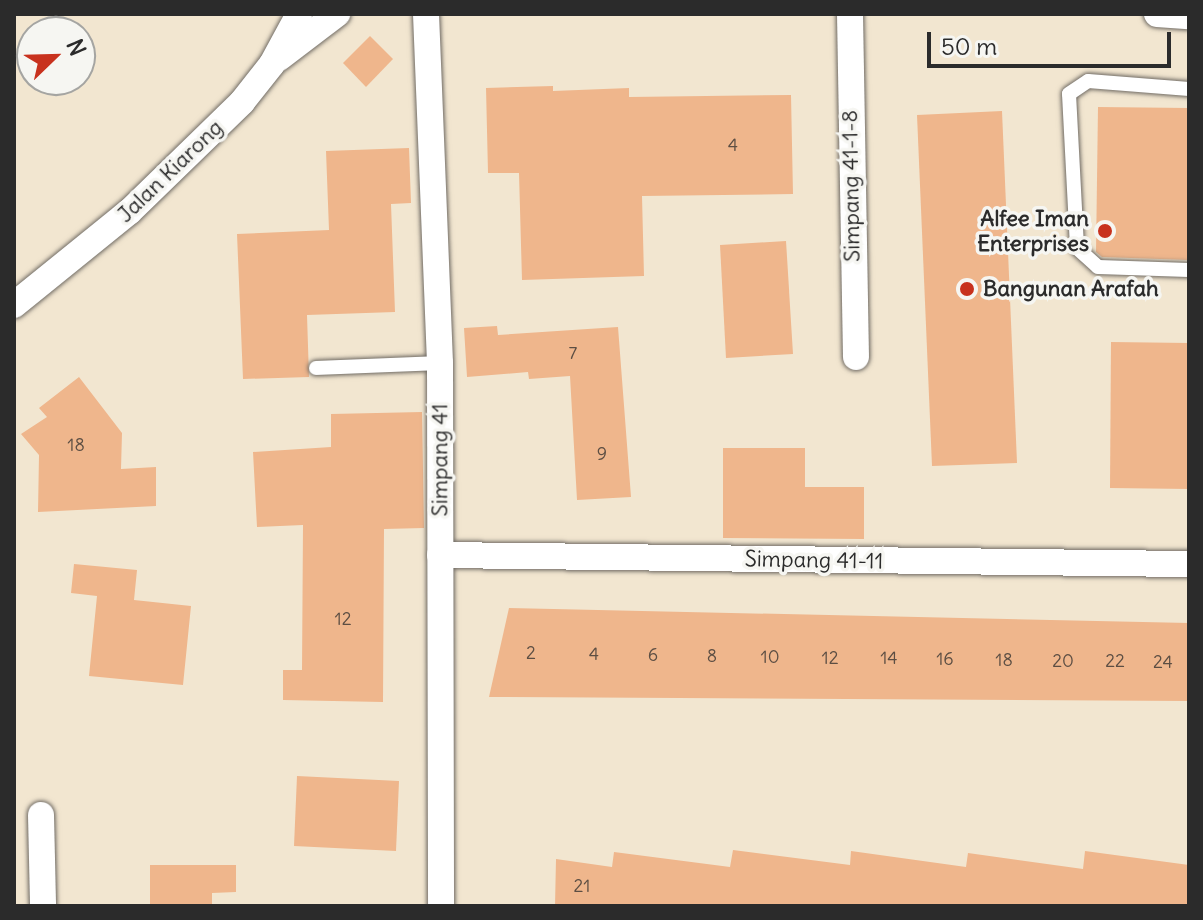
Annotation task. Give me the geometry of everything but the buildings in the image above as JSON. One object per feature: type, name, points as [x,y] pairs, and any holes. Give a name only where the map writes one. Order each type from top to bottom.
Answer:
[{"type":"street","name":"Jalan Kiarong","points":[[14,305],[129,212],[242,102],[272,64],[299,14]]},
{"type":"street","points":[[272,64],[337,14]]},
{"type":"street","name":"Simpang 41","points":[[426,14],[440,363],[441,906]]},
{"type":"street","name":"Simpang 41-1-8","points":[[850,14],[856,357]]},
{"type":"street","points":[[1157,14],[1189,16]]},
{"type":"street","name":"Simpang 41-11","points":[[440,555],[1189,564]]},
{"type":"street","points":[[41,815],[43,906]]},
{"type":"lane","points":[[1189,89],[1088,81],[1069,94],[1077,248],[1098,267],[1189,270]]},
{"type":"lane","points":[[316,368],[440,363]]},
{"type":"place","name":"Alfee Iman Enterprises","points":[[1105,231]]},
{"type":"place","name":"Bangunan Arafah","points":[[967,289]]}]
